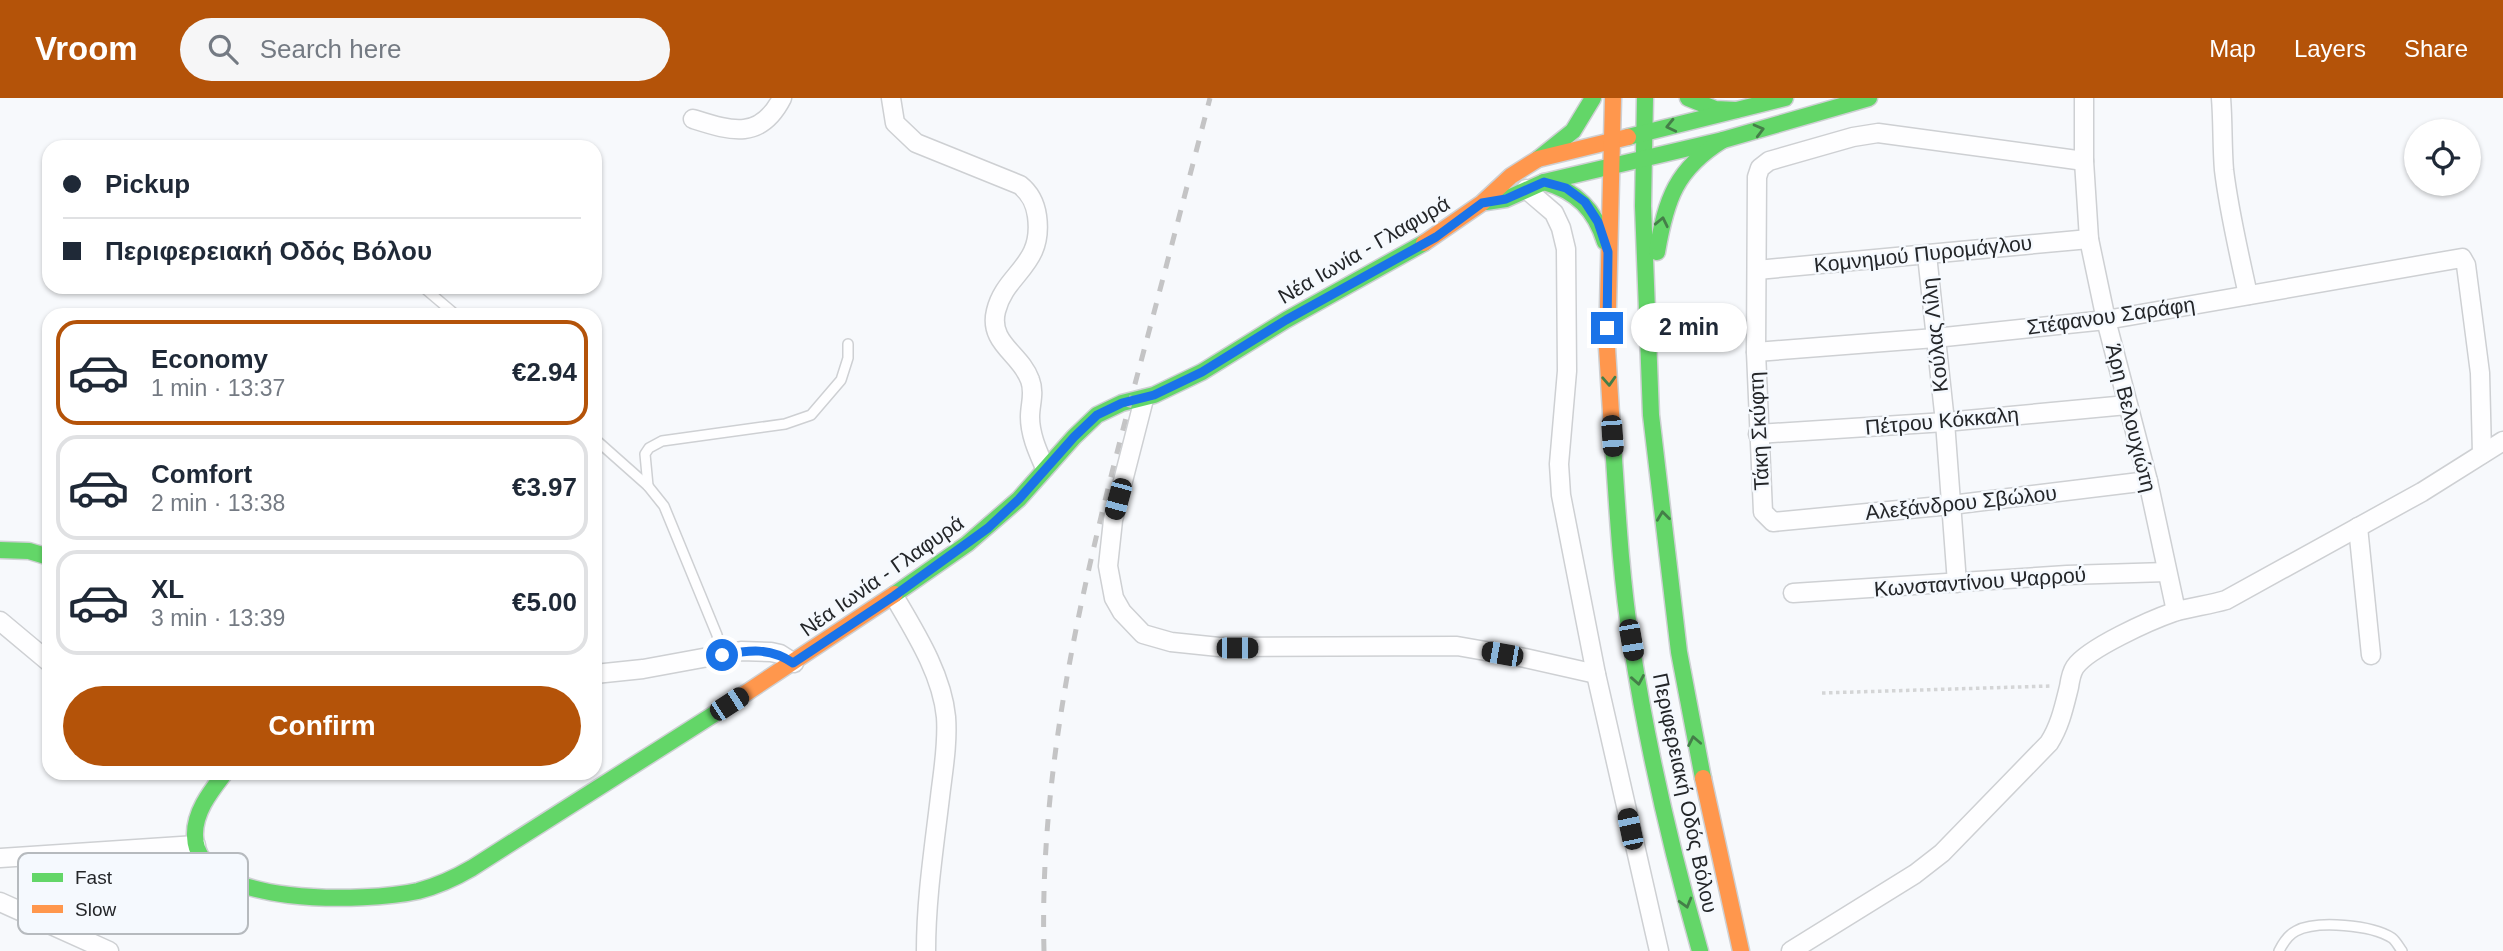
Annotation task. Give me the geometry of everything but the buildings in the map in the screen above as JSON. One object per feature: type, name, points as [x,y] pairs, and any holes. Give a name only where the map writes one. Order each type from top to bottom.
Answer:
[{"type":"main road","points":[[1538,159],[1573,131],[1592,98]]},
{"type":"main road","name":"Περιφερειακή Οδός Βόλου","points":[[1613,98],[1607,348],[1621,559],[1631,640],[1651,752],[1674,855],[1700,951]]},
{"type":"main road","name":"Περιφερειακή Οδός Βόλου","points":[[1645,98],[1646,158],[1643,190],[1651,415],[1679,652],[1694,740],[1741,951]]},
{"type":"main road","points":[[1688,98],[1715,109],[1736,110]]},
{"type":"main road","name":"Νέα Ιωνία - Γλαφυρά","points":[[248,885],[307,895],[363,897],[399,894],[430,887],[475,867],[793,663],[894,596],[988,528],[1019,499],[1097,415],[1122,403],[1144,399],[1202,372],[1286,320],[1436,237],[1482,203],[1511,176],[1538,159],[1785,98]]},
{"type":"main road","name":"Νέα Ιωνία - Γλαφυρά","points":[[1482,203],[1506,199],[1544,182],[1723,139],[1869,98]]},
{"type":"main road","points":[[1646,314],[1660,227],[1674,186],[1692,162],[1723,139]]},
{"type":"main road","points":[[1544,182],[1566,188],[1585,202],[1598,222],[1608,252]]},
{"type":"main road","points":[[0,550],[29,551],[42,555]]},
{"type":"main road","points":[[196,845],[197,819],[220,780]]},
{"type":"main road","name":"Νέα Ιωνία - Γλαφυρά","points":[[196,845],[201,853]]},
{"type":"street","points":[[693,119],[727,130],[746,130],[768,118],[782,98]]},
{"type":"street","points":[[891,98],[895,123],[916,143],[1020,185],[1030,193],[1037,211],[1038,241],[1033,254],[999,300],[995,314],[995,330],[1030,380],[1033,393],[1030,414],[1032,436],[1045,468]]},
{"type":"street","name":"Άρη Βελουχιώτη","points":[[2084,98],[2084,160],[2089,239],[2106,320],[2148,481],[2176,611]]},
{"type":"street","points":[[2221,98],[2228,199],[2248,295]]},
{"type":"street","name":"Τάκη Σκύφτη","points":[[1773,522],[1763,512],[1758,434],[1757,177],[1760,167],[1769,161],[1853,136],[1878,134],[2084,160]]},
{"type":"street","points":[[1526,189],[1554,213],[1566,249],[1567,371],[1559,477],[1596,674],[1659,951]]},
{"type":"street","name":"Κομνημού Πυρομάγλου","points":[[1757,270],[2089,239]]},
{"type":"street","name":"Κούλας Λίλη","points":[[1927,255],[1945,422],[1957,583]]},
{"type":"street","name":"Στέφανου Σαράφη","points":[[1756,352],[1935,338],[2106,320],[2458,258],[2463,259],[2480,373],[2482,454]]},
{"type":"street","points":[[1144,399],[1113,520],[1108,566],[1114,598],[1122,612],[1143,634],[1156,640],[1219,647],[1457,646],[1596,674]]},
{"type":"street","name":"Πέτρου Κόκκαλη","points":[[1758,434],[1945,422],[2127,405]]},
{"type":"street","points":[[1791,951],[1915,874],[1942,853],[2049,743],[2059,724],[2075,667],[2085,657],[2145,624],[2176,611],[2191,610],[2226,600],[2422,492],[2503,441]]},
{"type":"street","name":"Αλεξάνδρου Σβώλου","points":[[1773,522],[1951,505],[2148,481]]},
{"type":"street","points":[[2358,527],[2371,655]]},
{"type":"street","name":"Κωνσταντίνου Ψαρρού","points":[[1793,593],[2067,575],[2167,572]]},
{"type":"street","points":[[894,596],[929,660],[939,685],[946,716],[946,746],[926,913],[926,951]]},
{"type":"street","points":[[0,621],[42,656]]},
{"type":"street","points":[[602,673],[741,652],[771,652],[780,654],[793,663]]},
{"type":"street","points":[[75,853],[196,845]]},
{"type":"street","points":[[0,858],[18,857]]},
{"type":"street","points":[[0,902],[18,910]]},
{"type":"street","points":[[71,934],[109,951]]},
{"type":"lane","points":[[431,294],[448,308]]},
{"type":"lane","points":[[648,486],[645,454],[649,448],[662,441],[785,424],[811,415],[841,380],[848,358],[848,344]]},
{"type":"lane","points":[[602,445],[648,486],[664,506],[717,635],[722,655]]},
{"type":"lane","points":[[2279,951],[2289,936],[2298,930],[2322,925],[2347,926],[2376,932],[2393,939],[2402,951]]},
{"type":"path","points":[[1822,692],[2069,686]]},
{"type":"railway","points":[[1044,951],[1044,882],[1056,746],[1080,610],[1111,477],[1210,98]]},
{"type":"traffic: fast","points":[[1538,159],[1573,131],[1593,98]]},
{"type":"traffic: fast","points":[[1645,98],[1643,206],[1651,415],[1679,652],[1703,778]]},
{"type":"traffic: fast","points":[[1688,98],[1715,109],[1736,110]]},
{"type":"traffic: fast","points":[[1628,137],[1785,98]]},
{"type":"traffic: fast","points":[[1486,202],[1506,199],[1544,182],[1723,140],[1869,98]]},
{"type":"traffic: fast","points":[[1657,252],[1664,216],[1676,187],[1694,162],[1723,140]]},
{"type":"traffic: fast","points":[[1544,182],[1566,191],[1583,203],[1596,220],[1605,242]]},
{"type":"traffic: fast","points":[[895,594],[967,544],[1019,499],[1097,415],[1122,403],[1154,395],[1202,372],[1286,320],[1424,243]]},
{"type":"traffic: fast","points":[[1612,429],[1624,588],[1637,680],[1661,797],[1700,951]]},
{"type":"traffic: fast","points":[[0,550],[29,551],[42,555]]},
{"type":"traffic: fast","points":[[248,886],[289,895],[326,898],[394,895],[425,889],[466,872],[719,711]]},
{"type":"traffic: fast","points":[[201,853],[195,836],[197,819],[220,780]]},
{"type":"traffic: slow","points":[[1612,429],[1607,348],[1613,98]]},
{"type":"traffic: slow","points":[[1424,243],[1482,203],[1511,176],[1538,159],[1628,137]]},
{"type":"traffic: slow","points":[[719,711],[895,594]]},
{"type":"traffic: slow","points":[[1703,778],[1741,951]]},
{"type":"route","points":[[722,655],[771,652],[780,654],[793,663],[894,596],[988,528],[1019,499],[1097,415],[1122,403],[1144,399],[1186,381],[1286,320],[1436,237],[1482,203],[1506,199],[1544,182],[1566,188],[1585,202],[1598,222],[1608,252],[1607,328]]}]
